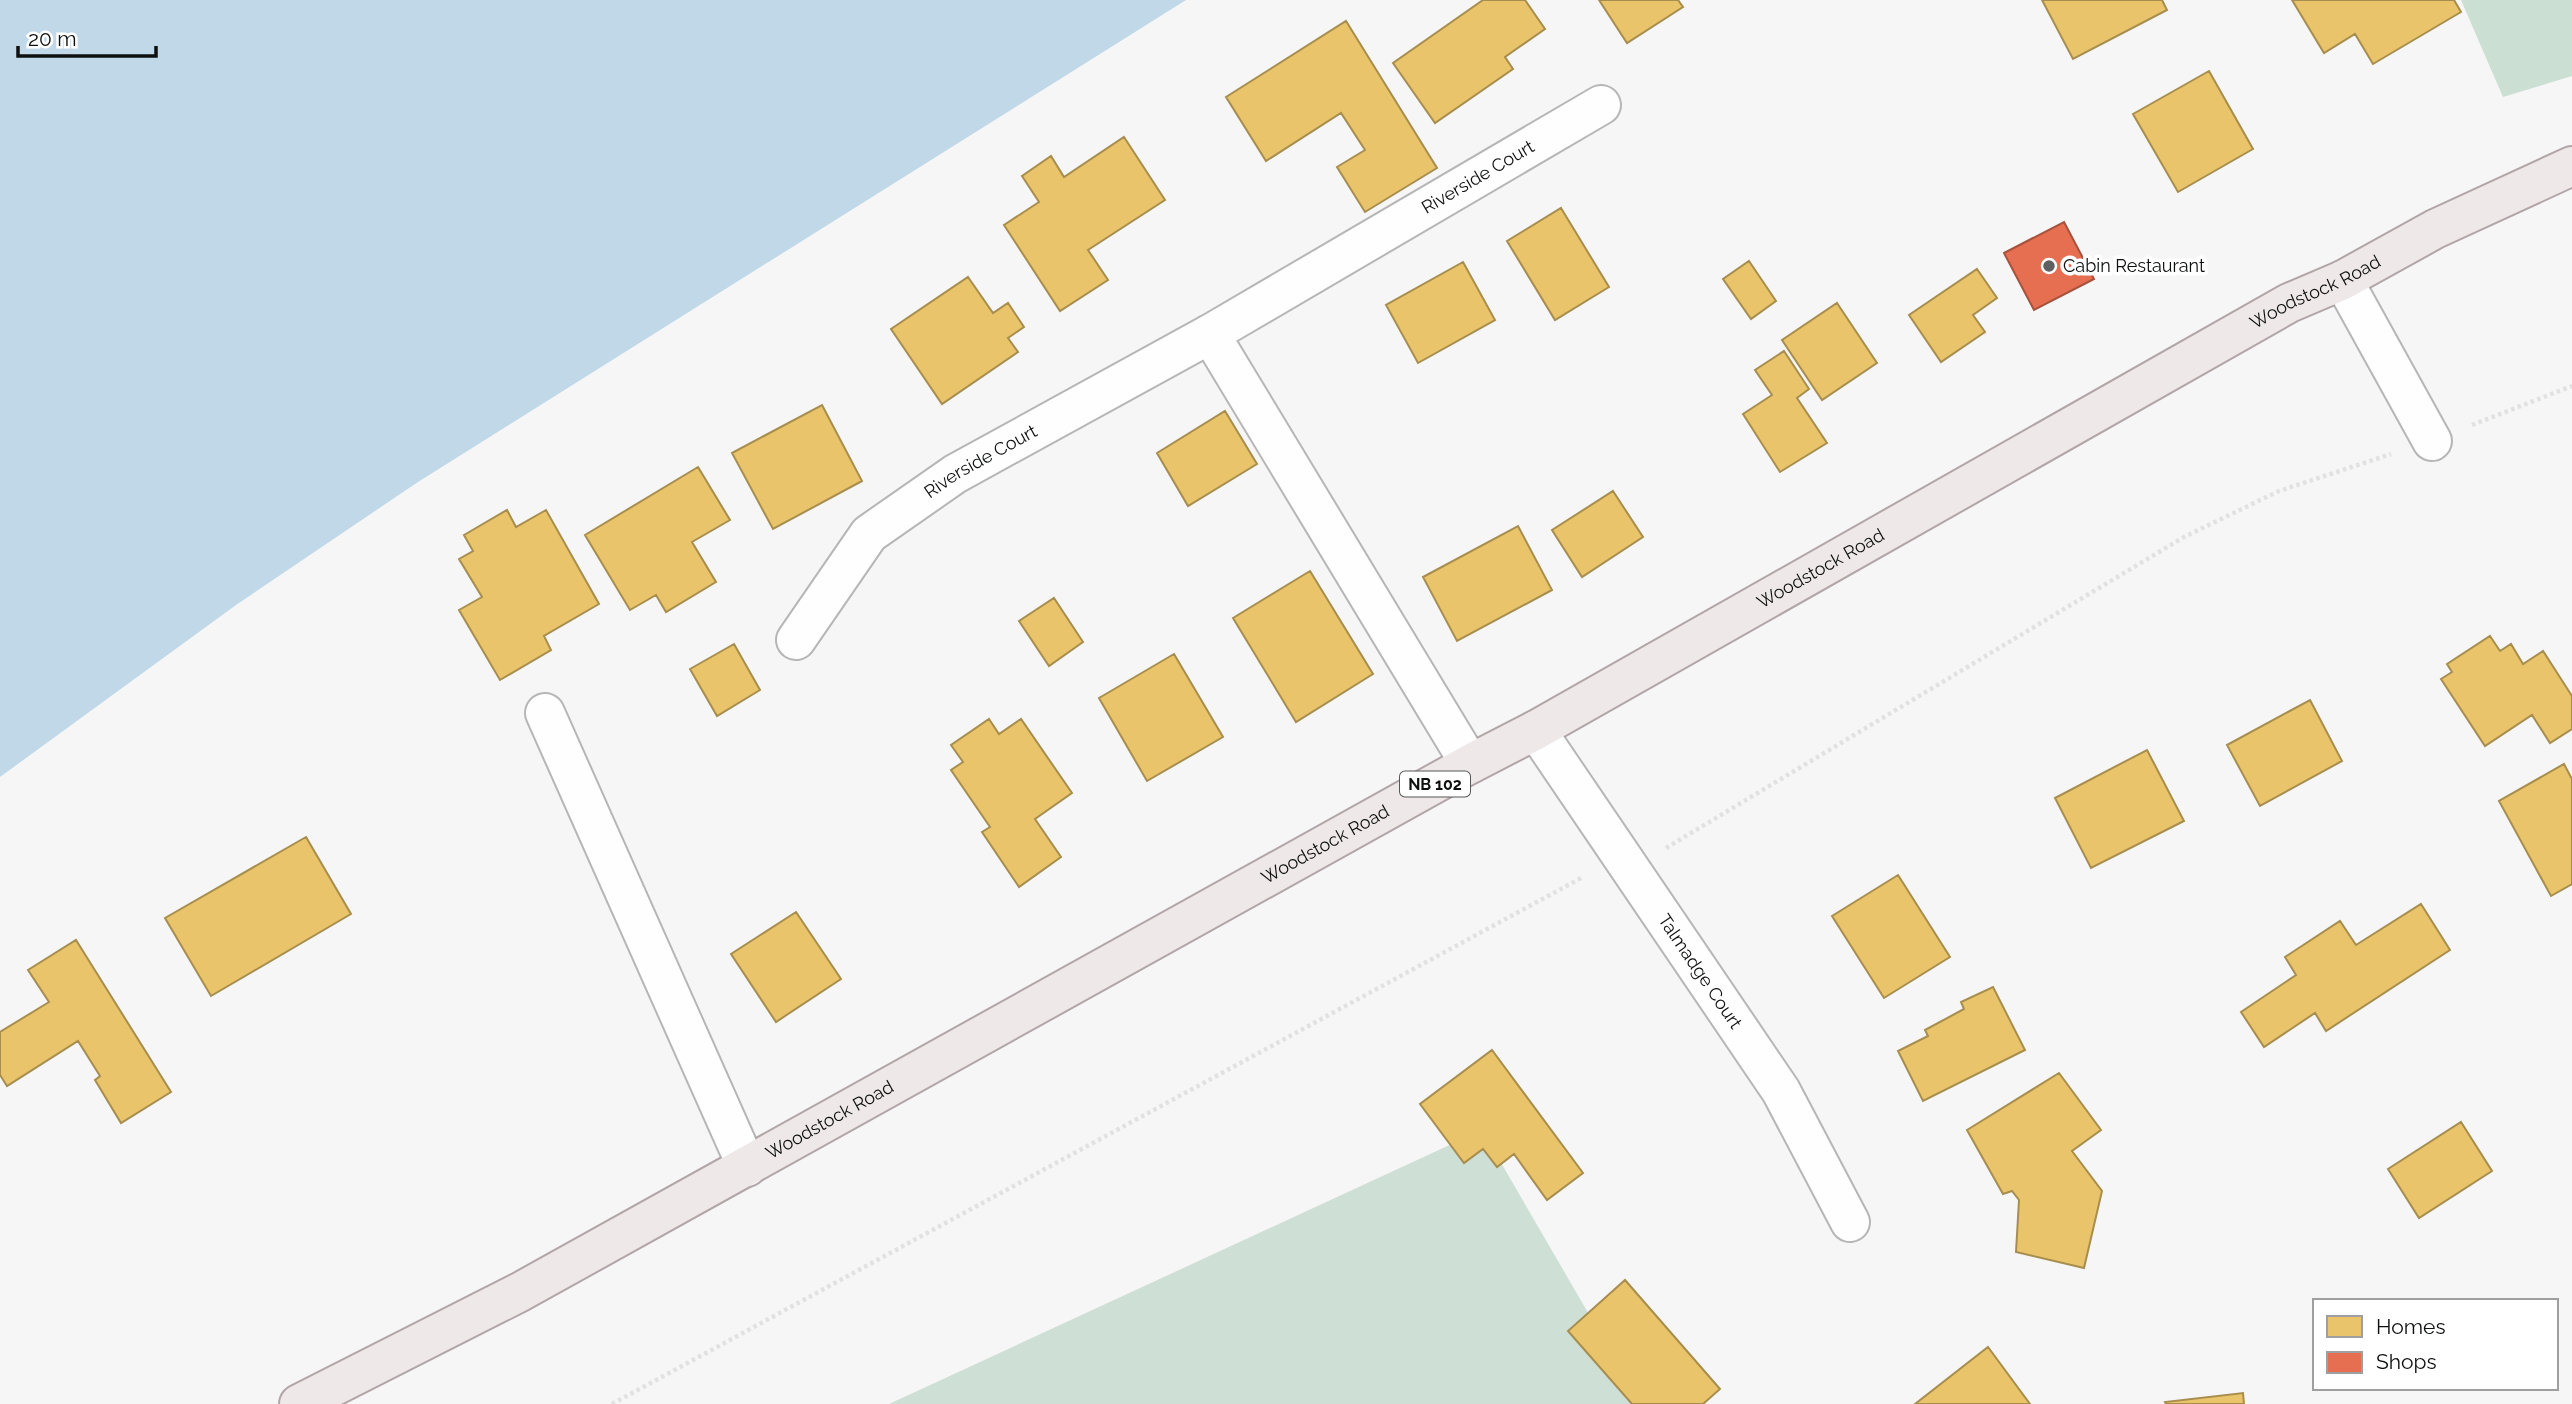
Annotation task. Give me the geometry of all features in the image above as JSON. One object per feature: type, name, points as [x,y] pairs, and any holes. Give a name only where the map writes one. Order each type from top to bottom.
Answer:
[{"type":"main road","name":"Woodstock Road","points":[[299,1404],[520,1292],[747,1167],[1470,764],[1536,730],[2289,303],[2343,280],[2435,229],[2572,166]]},
{"type":"street","name":"Riverside Court","points":[[796,640],[869,534],[955,474],[1210,334],[1601,105]]},
{"type":"street","points":[[2343,280],[2432,441]]},
{"type":"street","points":[[1210,334],[1470,764]]},
{"type":"street","points":[[545,713],[747,1167]]},
{"type":"street","name":"Talmadge Court","points":[[1536,730],[1781,1091],[1850,1222]]},
{"type":"green space","points":[[2461,0],[2572,0],[2572,76],[2503,97]]},
{"type":"green space","points":[[1482,1130],[1641,1404],[889,1404]]},
{"type":"water","points":[[0,0],[1186,0],[418,482],[236,605],[0,777]]},
{"type":"building: Homes","points":[[1483,0],[1525,0],[1545,29],[1505,57],[1513,69],[1435,123],[1393,63]]},
{"type":"building: Homes","points":[[1599,0],[1678,0],[1683,7],[1627,43]]},
{"type":"building: Homes","points":[[2042,0],[2162,0],[2167,10],[2073,59]]},
{"type":"building: Homes","points":[[2292,0],[2454,0],[2461,12],[2373,64],[2355,34],[2324,53]]},
{"type":"building: Homes","points":[[1346,21],[1437,168],[1365,212],[1337,167],[1365,150],[1341,113],[1266,161],[1226,97]]},
{"type":"building: Homes","points":[[2209,71],[2253,149],[2178,192],[2133,114]]},
{"type":"building: Homes","points":[[1124,137],[1165,200],[1088,250],[1108,280],[1060,311],[1004,225],[1039,202],[1022,176],[1051,156],[1064,177]]},
{"type":"building: Homes","points":[[1561,208],[1609,287],[1555,320],[1507,241]]},
{"type":"building: Homes","points":[[1749,261],[1776,301],[1751,319],[1723,279]]},
{"type":"building: Homes","points":[[1463,262],[1495,320],[1418,363],[1386,305]]},
{"type":"building: Homes","points":[[1977,269],[1997,298],[1973,315],[1985,332],[1941,362],[1909,315]]},
{"type":"building: Homes","points":[[968,277],[993,313],[1008,303],[1024,327],[1008,338],[1018,352],[942,404],[891,329]]},
{"type":"building: Homes","points":[[1837,303],[1877,363],[1822,400],[1782,340]]},
{"type":"building: Homes","points":[[1784,351],[1809,389],[1797,398],[1827,443],[1780,472],[1743,414],[1772,395],[1755,370]]},
{"type":"building: Homes","points":[[822,405],[862,481],[773,529],[732,453]]},
{"type":"building: Homes","points":[[1225,411],[1257,464],[1188,506],[1157,453]]},
{"type":"building: Homes","points":[[698,467],[730,520],[692,542],[716,582],[666,612],[656,595],[630,610],[585,535]]},
{"type":"building: Homes","points":[[1613,491],[1643,537],[1582,577],[1552,530]]},
{"type":"building: Homes","points":[[507,510],[516,527],[546,510],[599,604],[544,636],[551,650],[500,680],[459,610],[482,597],[459,559],[473,551],[464,535]]},
{"type":"building: Homes","points":[[1518,526],[1552,590],[1457,641],[1423,577]]},
{"type":"building: Homes","points":[[1310,571],[1373,674],[1296,722],[1233,618]]},
{"type":"building: Homes","points":[[1054,598],[1083,642],[1049,666],[1019,621]]},
{"type":"building: Homes","points":[[2490,636],[2500,651],[2511,644],[2523,664],[2543,651],[2572,696],[2572,729],[2550,743],[2532,715],[2485,746],[2441,679],[2452,672],[2447,664]]},
{"type":"building: Homes","points":[[734,644],[760,690],[717,716],[690,669]]},
{"type":"building: Homes","points":[[1174,654],[1223,737],[1147,781],[1099,698]]},
{"type":"building: Homes","points":[[2310,700],[2342,761],[2260,806],[2227,745]]},
{"type":"building: Homes","points":[[989,719],[999,734],[1021,719],[1072,793],[1035,819],[1061,857],[1019,887],[982,832],[990,827],[951,770],[963,762],[951,745]]},
{"type":"building: Homes","points":[[2147,750],[2184,821],[2091,868],[2055,798]]},
{"type":"building: Homes","points":[[2564,764],[2572,779],[2572,884],[2551,896],[2499,801]]},
{"type":"building: Homes","points":[[306,837],[351,914],[211,996],[165,918]]},
{"type":"building: Homes","points":[[1898,875],[1950,957],[1884,998],[1832,916]]},
{"type":"building: Homes","points":[[2421,904],[2450,950],[2326,1031],[2315,1013],[2264,1047],[2241,1012],[2296,975],[2285,957],[2340,921],[2356,945]]},
{"type":"building: Homes","points":[[796,912],[841,979],[776,1022],[731,954]]},
{"type":"building: Homes","points":[[76,940],[171,1092],[121,1123],[95,1080],[100,1076],[78,1041],[7,1086],[0,1075],[0,1032],[49,1002],[28,970]]},
{"type":"building: Homes","points":[[1993,987],[2025,1050],[1923,1101],[1898,1051],[1928,1036],[1925,1030],[1964,1009],[1961,1002]]},
{"type":"building: Homes","points":[[1492,1050],[1583,1173],[1547,1200],[1514,1154],[1497,1167],[1483,1149],[1464,1163],[1420,1104]]},
{"type":"building: Homes","points":[[2059,1073],[2101,1130],[2072,1151],[2102,1191],[2084,1268],[2016,1252],[2019,1200],[2012,1191],[2003,1194],[1967,1130]]},
{"type":"building: Homes","points":[[2461,1122],[2492,1171],[2419,1218],[2388,1169]]},
{"type":"building: Homes","points":[[1625,1280],[1720,1389],[1703,1404],[1632,1404],[1568,1331]]},
{"type":"building: Homes","points":[[1988,1347],[2030,1404],[1915,1404]]},
{"type":"building: Homes","points":[[2243,1393],[2244,1404],[2165,1402]]},
{"type":"building: Shops","name":"Cabin Restaurant","points":[[2064,222],[2094,279],[2034,310],[2004,253]]},
{"type":"place","name":"Cabin Restaurant","points":[[2049,266]]}]
